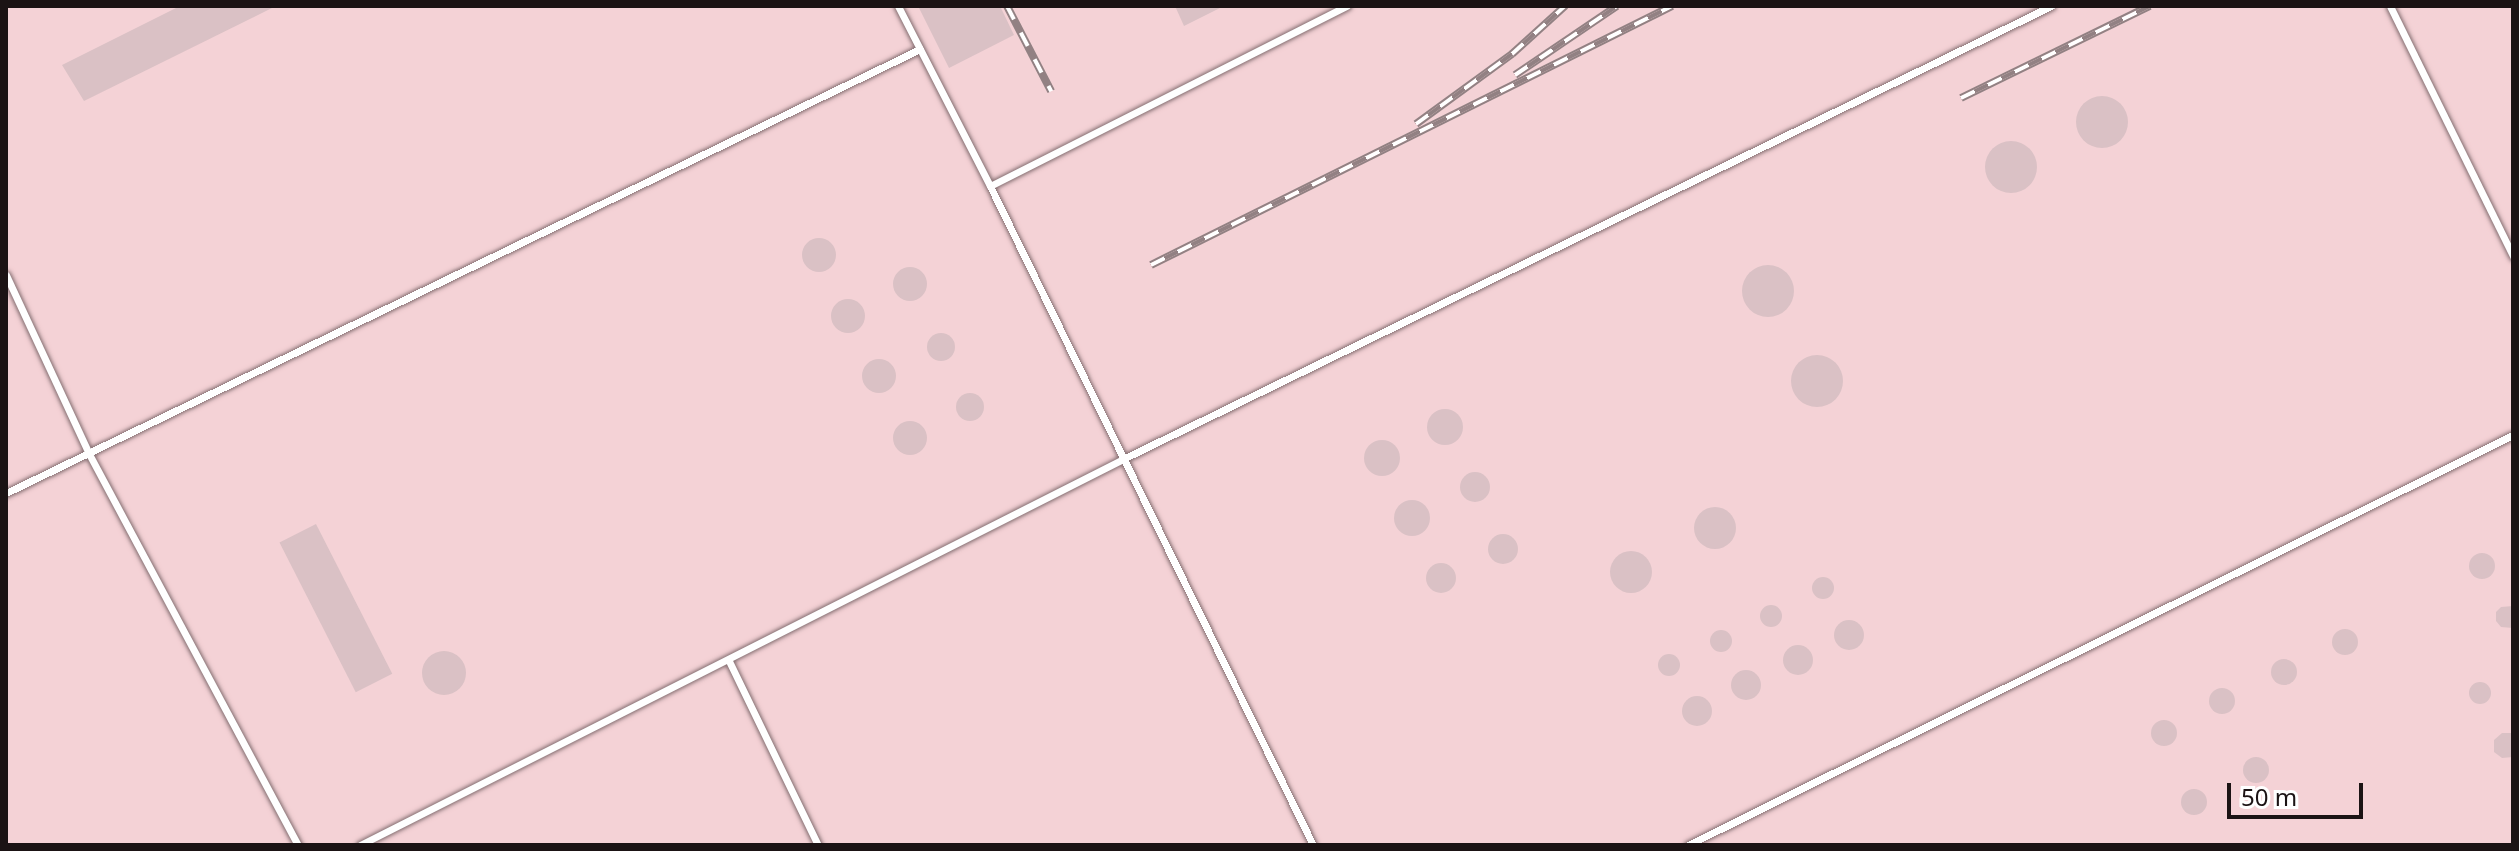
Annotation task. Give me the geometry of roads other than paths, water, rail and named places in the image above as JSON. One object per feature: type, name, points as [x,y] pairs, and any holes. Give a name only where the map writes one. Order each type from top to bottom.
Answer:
[{"type":"lane","points":[[898,6],[990,186],[1313,845]]},
{"type":"lane","points":[[990,186],[1347,6]]},
{"type":"lane","points":[[360,845],[1123,459],[2051,6]]},
{"type":"lane","points":[[2390,6],[2513,256]]},
{"type":"lane","points":[[6,493],[466,273],[920,49]]},
{"type":"lane","points":[[6,275],[88,452],[298,845]]},
{"type":"lane","points":[[1688,845],[2513,435]]},
{"type":"lane","points":[[729,661],[818,845]]},
{"type":"railway","points":[[1007,6],[1051,91]]},
{"type":"railway","points":[[1416,124],[1512,54],[1565,6]]},
{"type":"railway","points":[[1515,75],[1617,6]]},
{"type":"railway","points":[[1151,265],[1672,6]]},
{"type":"railway","points":[[1961,98],[2150,6]]}]
